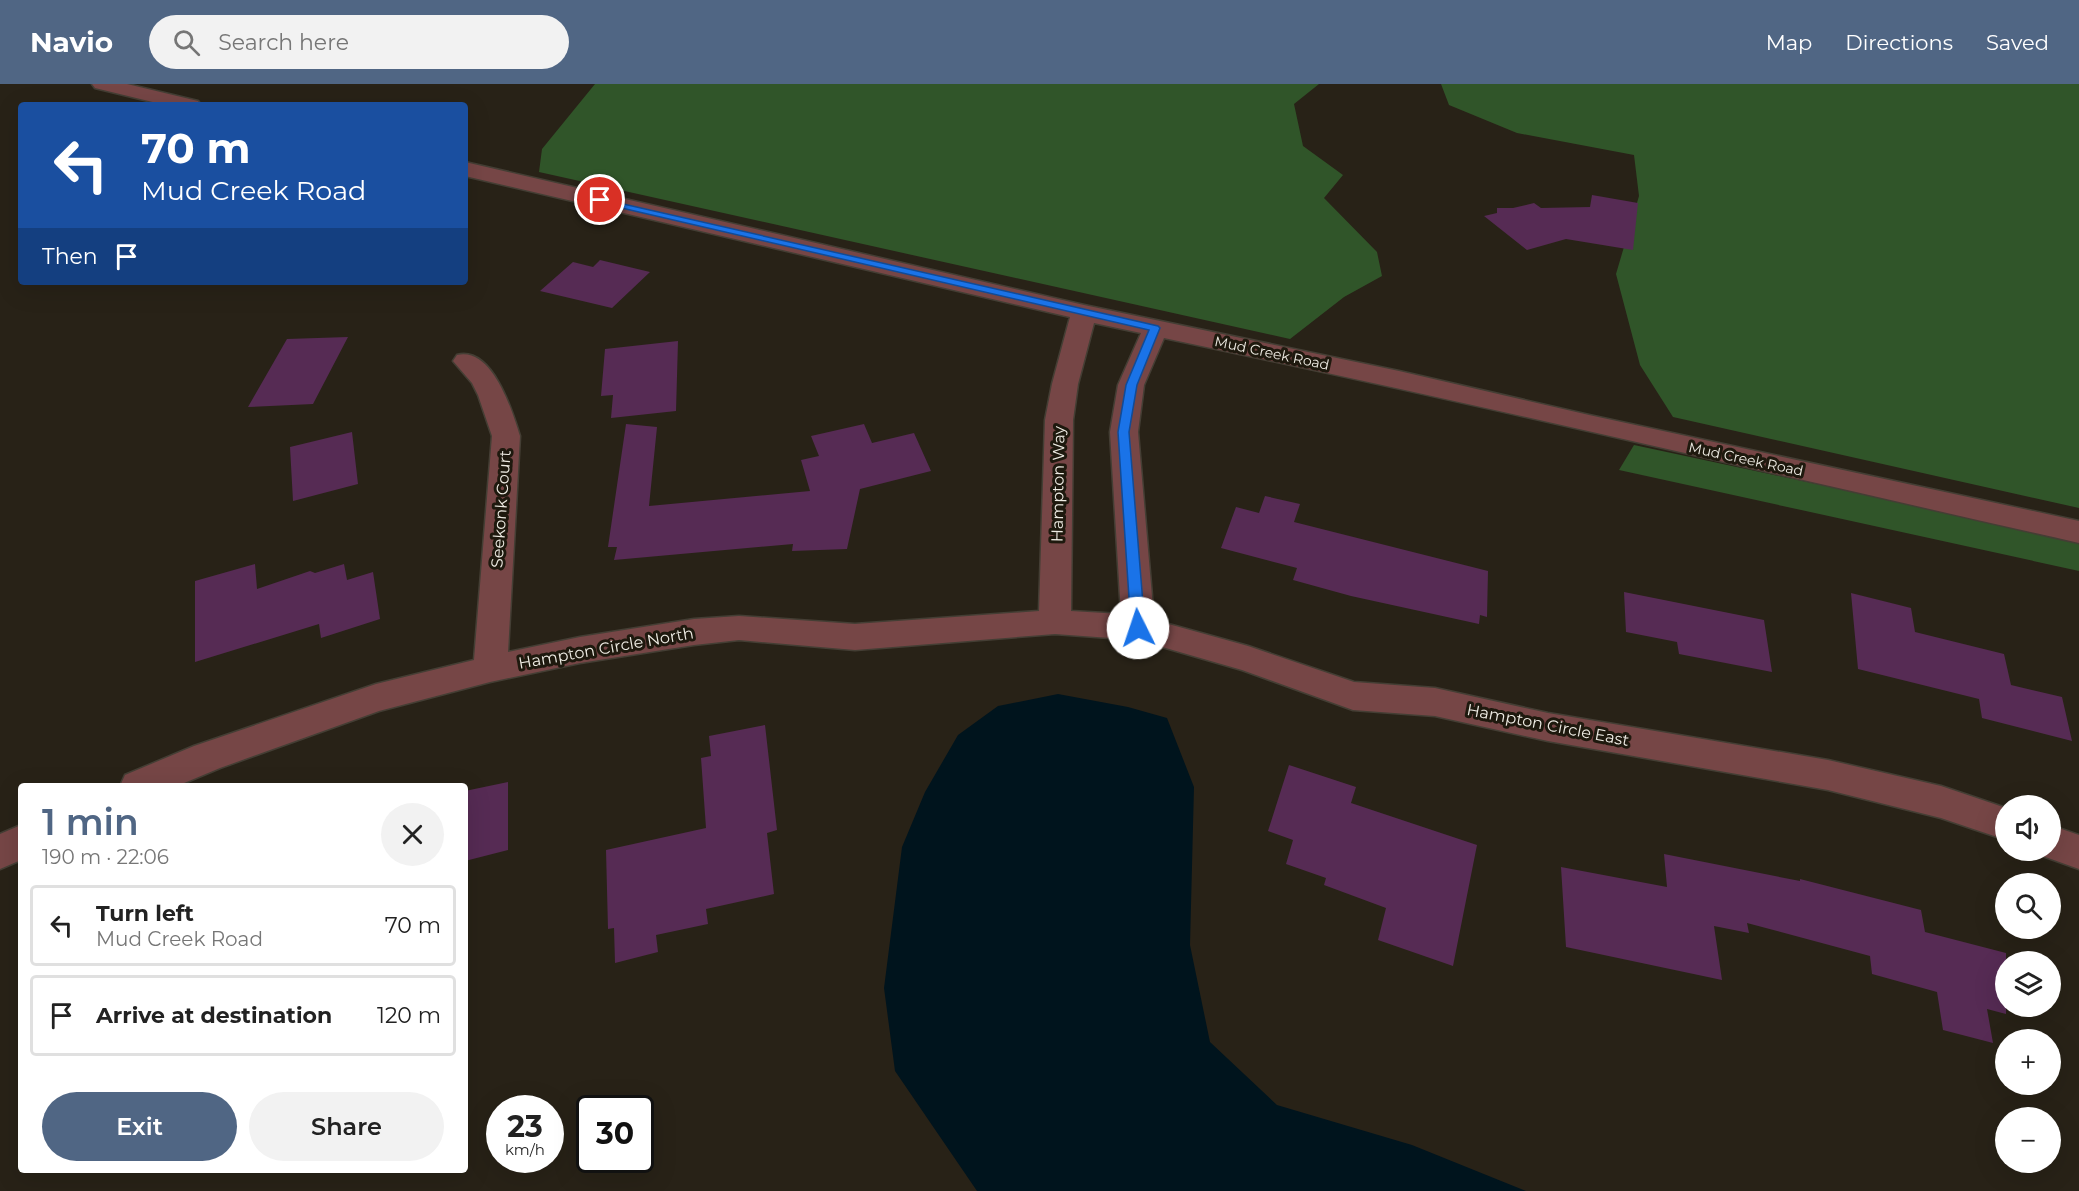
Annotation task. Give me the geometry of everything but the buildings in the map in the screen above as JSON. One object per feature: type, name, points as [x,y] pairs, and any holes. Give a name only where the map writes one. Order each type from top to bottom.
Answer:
[{"type":"street","points":[[102,84],[178,102]]},
{"type":"street","name":"Mud Creek Road","points":[[468,170],[1084,313],[1399,379],[1600,427],[2079,532]]},
{"type":"street","name":"Hampton Way","points":[[1055,622],[1057,430],[1069,362],[1084,313]]},
{"type":"street","points":[[1138,628],[1124,432],[1131,385],[1155,328]]},
{"type":"street","name":"Seekonk Court","points":[[466,361],[483,376],[489,387],[499,407],[506,436],[490,669]]},
{"type":"street","name":"Hampton Circle North","points":[[145,783],[207,757],[335,711],[490,669],[626,642],[740,628],[855,637],[1055,622],[1092,624]]},
{"type":"street","name":"Hampton Circle East","points":[[1092,624],[1138,628],[1248,659],[1353,696],[1435,702],[1548,727],[1828,775],[1941,802],[1995,820]]},
{"type":"street","points":[[0,852],[18,843]]},
{"type":"street","points":[[2061,846],[2079,852]]},
{"type":"green space","points":[[595,84],[1319,84],[1294,104],[1303,146],[1343,175],[1324,198],[1377,252],[1382,276],[1344,297],[1290,339],[539,172],[542,149]]},
{"type":"green space","points":[[1441,84],[2079,84],[2079,508],[1673,417],[1640,365],[1616,274],[1639,196],[1634,155],[1517,133],[1449,105]]},
{"type":"green space","points":[[1634,445],[2079,540],[2079,571],[1619,470]]},
{"type":"water","points":[[1058,694],[1128,707],[1167,718],[1194,787],[1190,945],[1210,1042],[1277,1105],[1412,1145],[1526,1191],[977,1191],[895,1071],[884,988],[902,847],[925,792],[958,735],[998,706]]},
{"type":"route","points":[[600,200],[1155,328],[1131,385],[1124,432],[1138,628]]}]
